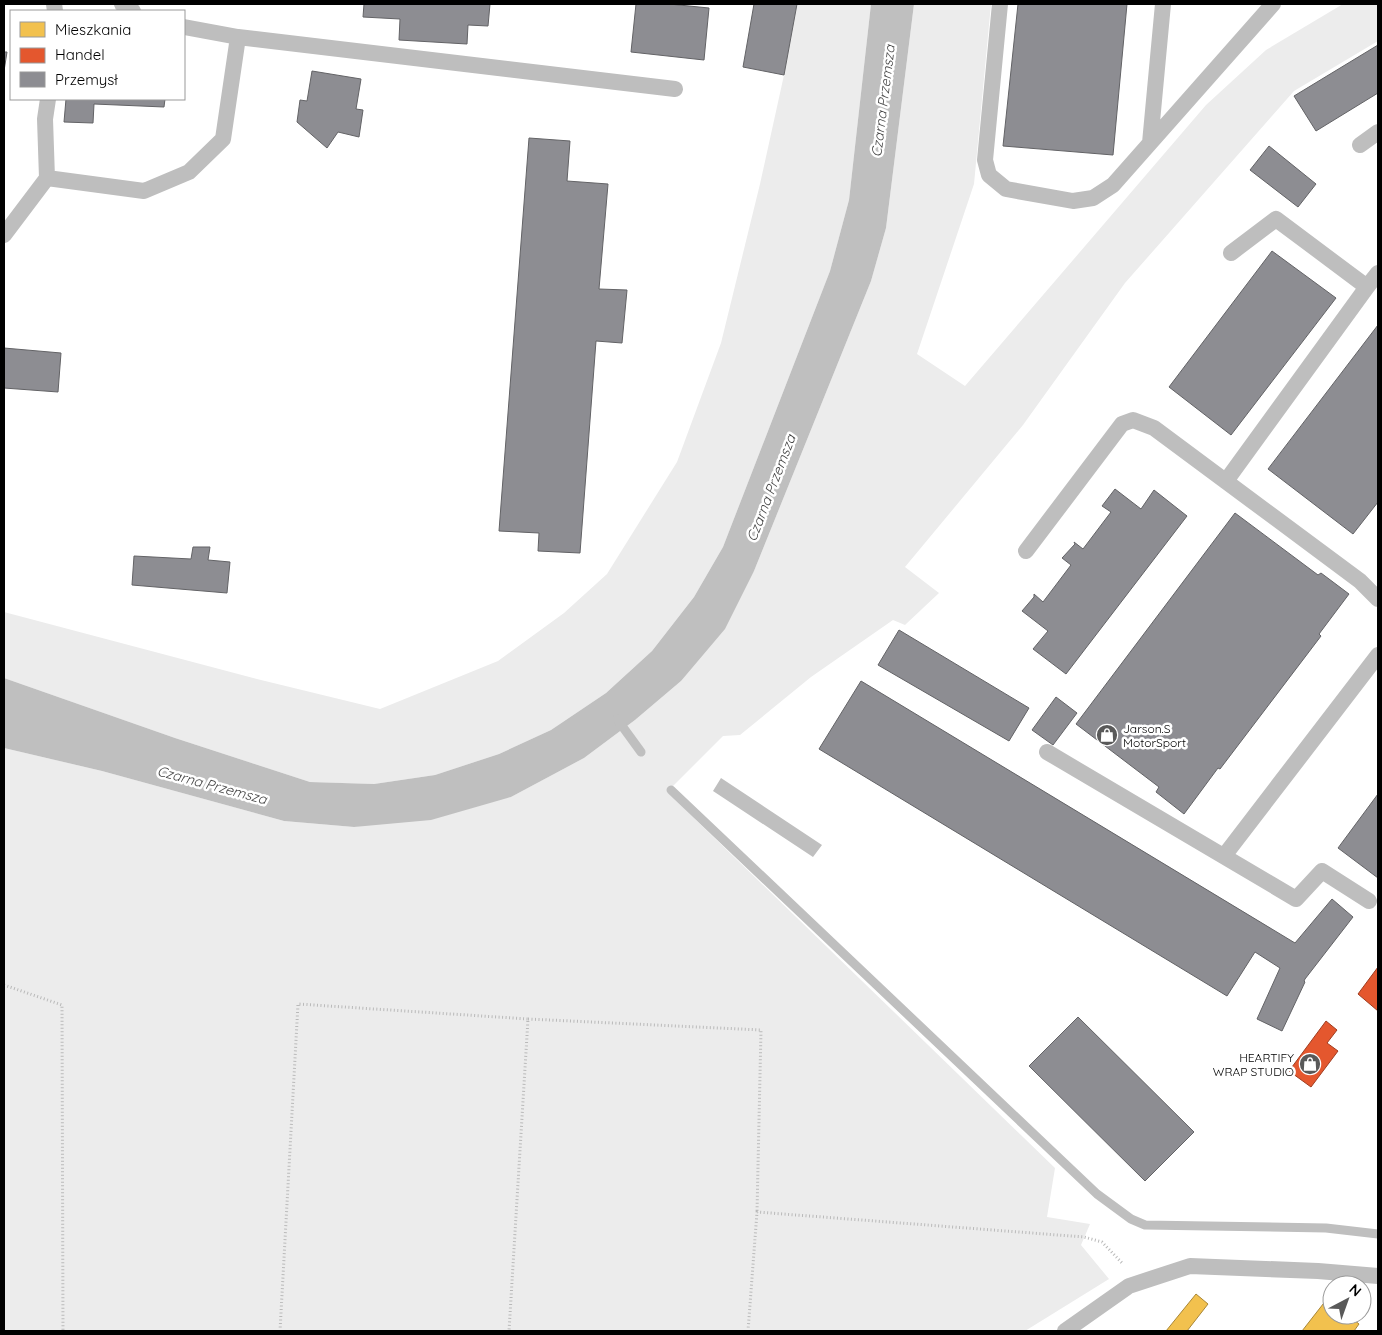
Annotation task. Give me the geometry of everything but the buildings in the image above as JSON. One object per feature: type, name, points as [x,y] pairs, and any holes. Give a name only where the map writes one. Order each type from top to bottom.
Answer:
[{"type":"lane","points":[[1000,4],[985,160],[989,175],[1006,189],[1074,201],[1094,198],[1113,185],[1273,4]]},
{"type":"lane","points":[[1150,143],[1164,4]]},
{"type":"lane","points":[[185,27],[238,37],[675,89]]},
{"type":"lane","points":[[46,178],[144,191],[189,172],[223,140],[238,37]]},
{"type":"lane","points":[[4,235],[46,178],[45,119],[48,100]]},
{"type":"lane","points":[[1360,145],[1378,132]]},
{"type":"lane","points":[[1231,253],[1276,219],[1367,287]]},
{"type":"lane","points":[[1226,481],[1378,274]]},
{"type":"lane","points":[[1026,551],[1122,424],[1133,420],[1154,428],[1360,581],[1378,599]]},
{"type":"lane","points":[[1224,856],[1378,655]]},
{"type":"lane","points":[[1047,752],[1296,898],[1322,871],[1369,902]]},
{"type":"lane","points":[[1064,1331],[1129,1286],[1190,1266],[1318,1271],[1378,1276]]},
{"type":"path","points":[[4,985],[62,1004],[62,1331]]},
{"type":"path","points":[[280,1331],[298,1004],[761,1030],[757,1212],[748,1331]]},
{"type":"path","points":[[509,1331],[528,1018]]},
{"type":"path","points":[[757,1212],[1084,1237],[1102,1242],[1141,1282]]},
{"type":"shaded area","points":[[797,4],[871,4],[849,200],[830,271],[723,547],[694,597],[652,651],[606,693],[551,730],[499,754],[435,775],[374,784],[310,782],[175,738],[4,678],[4,612],[261,680],[380,709],[498,661],[564,613],[607,574],[677,462],[721,343],[760,184],[784,75]]},
{"type":"shaded area","points":[[914,4],[991,4],[974,184],[917,354],[965,386],[1206,105],[1266,50],[1343,4],[1378,4],[1378,41],[1294,91],[1125,283],[1023,425],[905,567],[939,593],[905,625],[893,620],[811,677],[740,735],[723,736],[667,792],[1055,1168],[1047,1217],[1090,1224],[1081,1245],[1109,1279],[1025,1331],[4,1331],[4,748],[102,771],[284,821],[354,827],[511,797],[584,758],[635,720],[681,681],[754,571],[871,281],[886,228]]},
{"type":"water","name":"Czarna Przemsza","points":[[871,4],[914,4],[886,228],[871,281],[754,571],[725,629],[681,681],[635,720],[584,758],[511,797],[431,820],[354,827],[284,821],[102,771],[4,748],[4,678],[175,738],[310,782],[374,784],[435,775],[499,754],[551,730],[606,693],[652,651],[694,597],[723,547],[830,271],[849,200]]},
{"type":"water","points":[[721,778],[822,845],[813,857],[713,791]]},
{"type":"waterway","points":[[617,719],[641,752]]},
{"type":"waterway","points":[[671,790],[1097,1194],[1131,1219],[1145,1225],[1326,1228],[1378,1234]]},
{"type":"place","name":"Jarson.S MotorSport","points":[[1107,735]]},
{"type":"place","name":"HEARTIFY WRAP STUDIO","points":[[1310,1064]]}]
